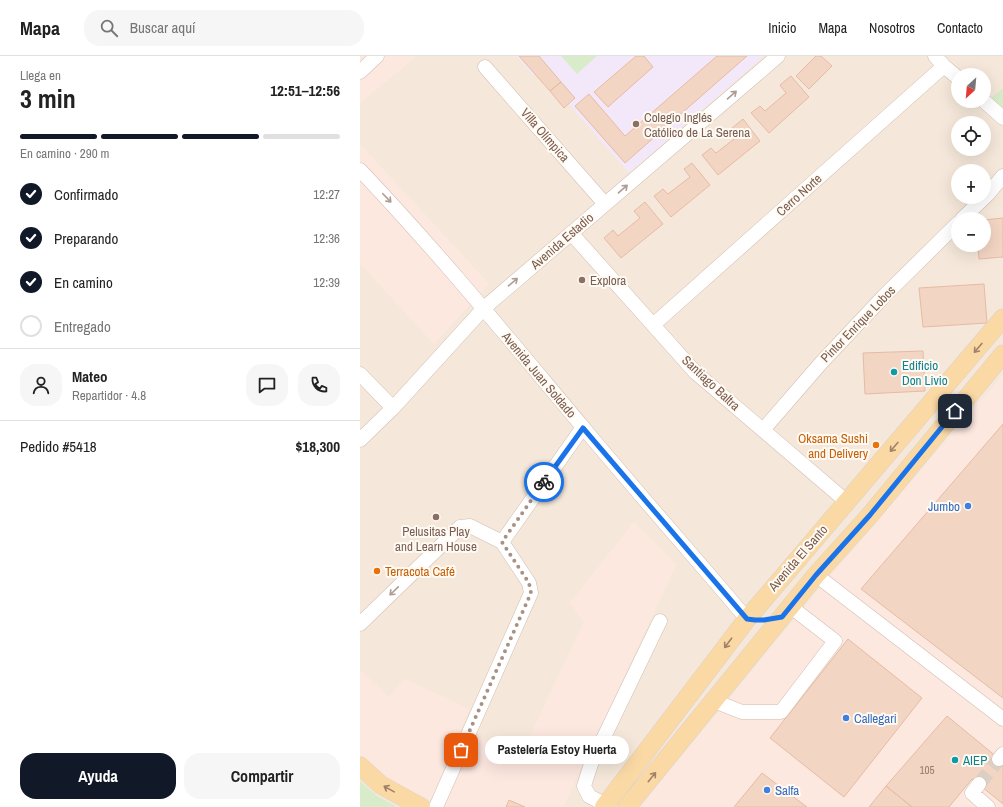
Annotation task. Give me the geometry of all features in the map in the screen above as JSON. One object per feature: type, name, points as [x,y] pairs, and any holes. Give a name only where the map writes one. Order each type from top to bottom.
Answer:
[{"type":"main road","name":"Avenida El Santo","points":[[605,806],[747,619],[1003,318]]},
{"type":"main road","name":"Avenida El Santo","points":[[627,807],[816,575],[870,515],[1003,354]]},
{"type":"main road","points":[[747,619],[764,620],[787,612]]},
{"type":"main road","points":[[360,766],[381,785],[421,807]]},
{"type":"street","points":[[360,72],[377,56]]},
{"type":"street","name":"Avenida Estadio","points":[[360,440],[393,408],[484,308],[778,56]]},
{"type":"street","points":[[939,61],[951,72]]},
{"type":"street","name":"Cerro Norte","points":[[653,325],[939,61]]},
{"type":"street","name":"Villa Olímpica","points":[[485,66],[605,204]]},
{"type":"street","points":[[991,107],[1003,118]]},
{"type":"street","name":"Avenida Juan Soldado","points":[[361,173],[392,204],[484,308],[583,428],[747,619]]},
{"type":"street","points":[[969,212],[988,194],[1003,176]]},
{"type":"street","name":"Pintor Enrique Lobos","points":[[763,430],[821,363],[951,230]]},
{"type":"street","name":"Santiago Baltra","points":[[571,233],[695,372],[847,502]]},
{"type":"street","points":[[360,374],[393,408]]},
{"type":"street","points":[[502,542],[583,428]]},
{"type":"street","points":[[360,624],[460,527],[470,526],[502,542],[529,583],[531,593],[436,807]]},
{"type":"street","points":[[816,575],[1003,719]]},
{"type":"street","points":[[714,701],[742,712],[781,712],[835,641],[787,612]]},
{"type":"street","points":[[605,806],[589,796],[584,786],[591,764],[660,621]]},
{"type":"street","points":[[979,784],[972,794],[988,807]]},
{"type":"shaded area","points":[[360,56],[1003,56],[1003,807],[360,807]]},
{"type":"shaded area","points":[[360,56],[417,56],[360,103]]},
{"type":"shaded area","name":"Colegio Inglés Católico de La Serena","points":[[517,56],[764,56],[629,173],[539,70],[533,75]]},
{"type":"shaded area","points":[[360,144],[489,284],[434,344],[360,263]]},
{"type":"shaded area","points":[[1003,375],[1003,807],[640,807],[817,592]]},
{"type":"shaded area","points":[[634,522],[676,565],[563,807],[445,807],[379,777],[360,758],[360,670],[389,697],[405,679],[469,709],[460,728],[520,757],[584,622],[570,603]]},
{"type":"green space","points":[[561,56],[597,56],[577,74]]},
{"type":"green space","points":[[1003,88],[1003,109],[991,100]]},
{"type":"green space","points":[[360,781],[377,796],[397,807],[360,807]]},
{"type":"building","points":[[519,56],[539,56],[561,82],[550,91]]},
{"type":"building","points":[[636,56],[644,56],[653,67],[608,107],[594,92]]},
{"type":"building","points":[[717,56],[747,56],[625,163],[575,106],[589,94],[625,136]]},
{"type":"building","points":[[816,56],[821,56],[832,66],[809,89],[796,76]]},
{"type":"building","points":[[791,76],[809,97],[769,133],[751,113],[760,106],[765,111],[786,93],[780,85]]},
{"type":"building","points":[[561,82],[575,98],[564,108],[550,91]]},
{"type":"building","points":[[743,119],[760,141],[718,175],[702,155],[711,148],[716,153],[738,136],[732,128]]},
{"type":"building","points":[[692,163],[710,185],[671,217],[654,196],[663,189],[668,194],[690,177],[684,169]]},
{"type":"building","points":[[645,202],[663,224],[621,258],[604,238],[613,230],[618,236],[640,218],[634,211]]},
{"type":"building","points":[[1003,218],[1003,257],[979,259],[978,252],[991,252],[991,219]]},
{"type":"building","points":[[984,284],[987,323],[923,327],[919,288]]},
{"type":"building","name":"Edificio Don Livio","points":[[923,351],[925,391],[865,394],[863,353]]},
{"type":"building","name":"Jumbo","points":[[1003,424],[1003,698],[861,589]]},
{"type":"building","name":"Callegari","points":[[848,639],[922,698],[844,797],[770,738]]},
{"type":"building","name":"AIEP","points":[[947,716],[1003,762],[1003,804],[972,779],[949,807],[912,807],[886,786]]},
{"type":"building","name":"Salfa","points":[[762,773],[807,807],[734,807]]},
{"type":"building","points":[[886,786],[912,807],[869,807]]},
{"type":"building","points":[[509,800],[525,807],[506,807]]},
{"type":"tunnel","points":[[979,784],[999,759]]},
{"type":"way so far","points":[[461,750],[531,593],[529,583],[502,542],[544,482]]},
{"type":"place","name":"Colegio Inglés Católico de La Serena","points":[[636,124]]},
{"type":"place","name":"Explora","points":[[582,280]]},
{"type":"place","name":"Edificio Don Livio","points":[[894,372]]},
{"type":"place","name":"Oksama Sushi and Delivery","points":[[876,445]]},
{"type":"place","name":"Jumbo","points":[[968,506]]},
{"type":"place","name":"Pelusitas Play and Learn House","points":[[436,517]]},
{"type":"place","name":"Terracota Café","points":[[377,571]]},
{"type":"place","name":"Callegari","points":[[846,718]]},
{"type":"place","name":"Pastelería Estoy Huerta","points":[[461,750]]},
{"type":"place","name":"AIEP","points":[[955,760]]},
{"type":"place","name":"Salfa","points":[[767,790]]},
{"type":"route","points":[[544,482],[583,428],[747,619],[773,619],[782,617],[816,575],[870,515],[955,411]]}]
